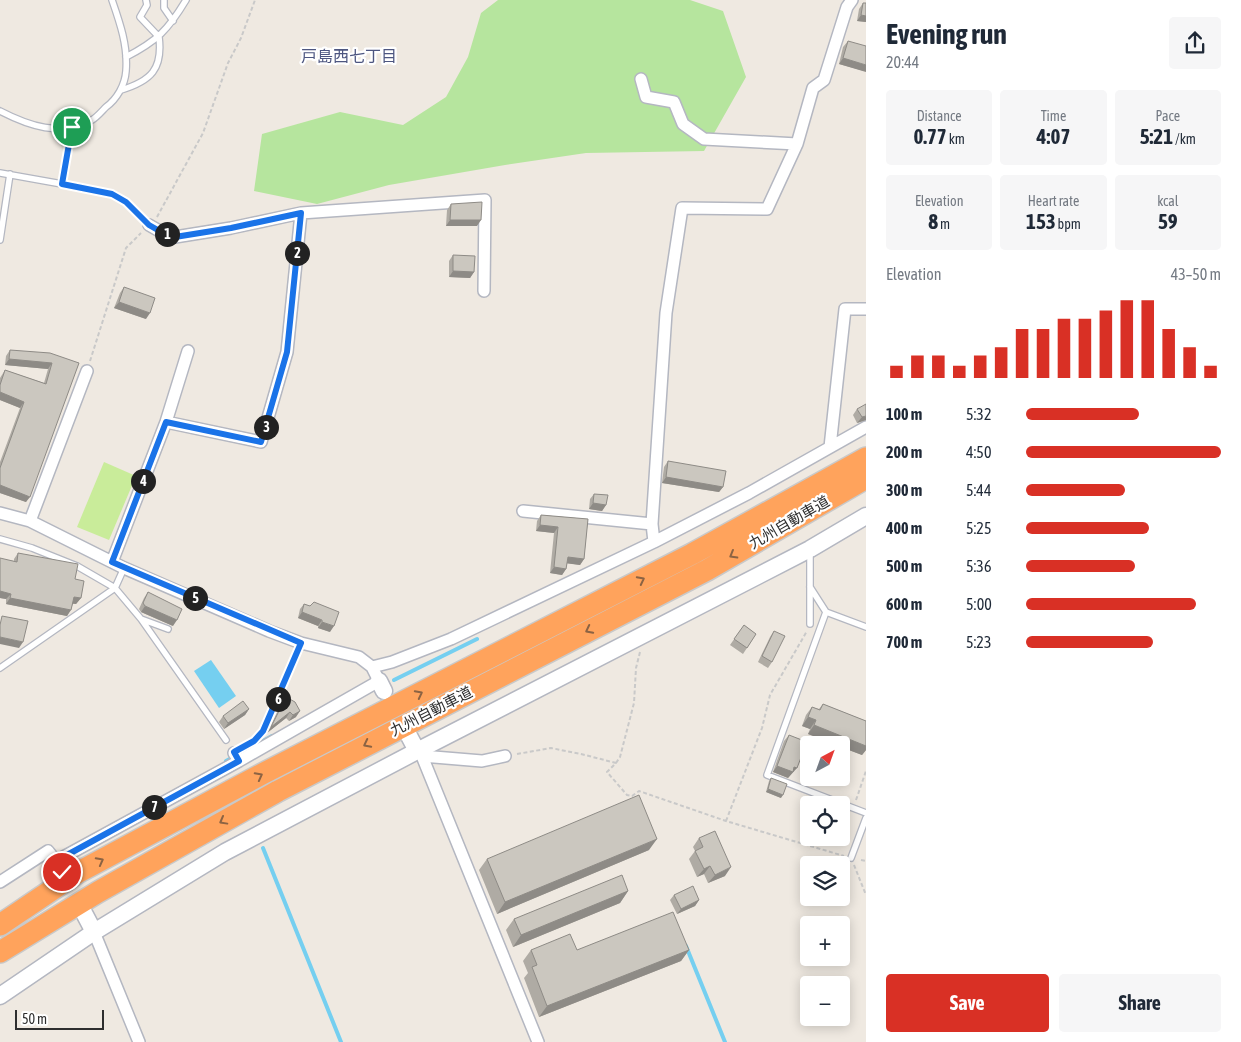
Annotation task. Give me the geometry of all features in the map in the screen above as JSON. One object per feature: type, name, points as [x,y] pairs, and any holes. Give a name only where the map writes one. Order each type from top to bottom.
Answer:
[{"type":"highway","name":"九州自動車道","points":[[0,925],[77,873],[281,764],[692,554],[866,458]]},
{"type":"highway","name":"九州自動車道","points":[[0,952],[106,887],[278,791],[707,570],[866,478]]},
{"type":"street","points":[[654,542],[652,524],[666,313],[682,208],[767,210],[797,144],[814,88],[824,80],[847,7],[852,0]]},
{"type":"street","points":[[641,79],[646,96],[674,102],[683,124],[704,139],[797,144]]},
{"type":"street","points":[[149,225],[175,237],[231,228],[301,213],[485,200],[484,291]]},
{"type":"street","points":[[166,422],[261,442],[287,352],[301,213]]},
{"type":"street","points":[[830,447],[845,309],[866,309]]},
{"type":"street","points":[[112,562],[166,422],[188,351]]},
{"type":"street","points":[[30,521],[87,371]]},
{"type":"street","points":[[0,882],[48,851],[59,866],[236,757],[378,680],[392,662],[451,639],[654,542],[749,493],[866,427]]},
{"type":"street","points":[[524,511],[652,524]]},
{"type":"street","points":[[0,513],[30,521],[124,568],[301,643],[359,657],[378,680]]},
{"type":"street","points":[[0,996],[94,932],[225,852],[810,550],[866,516]]},
{"type":"street","points":[[408,734],[420,752],[538,1042]]},
{"type":"street","points":[[420,752],[482,761],[504,756]]},
{"type":"street","points":[[84,913],[94,932],[139,1042]]},
{"type":"lane","points":[[0,111],[26,124],[55,129],[72,127],[92,120],[110,104],[121,90],[126,73],[125,42],[112,0]]},
{"type":"lane","points":[[121,90],[136,86],[146,80],[156,69],[160,58],[160,37],[140,17],[147,5],[146,0]]},
{"type":"lane","points":[[164,0],[164,8],[173,21]]},
{"type":"lane","points":[[126,57],[160,37],[186,0]]},
{"type":"lane","points":[[62,184],[72,127]]},
{"type":"lane","points":[[0,173],[112,194],[126,202],[149,225]]},
{"type":"lane","points":[[0,240],[10,174]]},
{"type":"lane","points":[[0,539],[32,548],[77,566],[115,588],[141,619],[226,740]]},
{"type":"lane","points":[[810,550],[810,624]]},
{"type":"lane","points":[[0,668],[115,588],[124,568]]},
{"type":"lane","points":[[810,588],[826,612],[866,628]]},
{"type":"lane","points":[[826,612],[767,775],[866,813]]},
{"type":"lane","points":[[141,619],[168,629]]},
{"type":"lane","points":[[236,757],[263,731],[301,643]]},
{"type":"lane","points":[[851,858],[866,818]]},
{"type":"path","points":[[87,371],[126,248],[157,217],[202,133],[228,63],[241,38],[255,0]]},
{"type":"path","points":[[726,821],[762,728],[770,695],[810,624]]},
{"type":"path","points":[[643,636],[636,668],[634,703],[620,757],[608,772],[614,782],[627,796],[632,796],[639,791],[726,821],[851,858],[866,895]]},
{"type":"path","points":[[504,756],[552,748],[616,763]]},
{"type":"path","points":[[852,808],[866,771]]},
{"type":"green space","points":[[498,0],[690,0],[723,11],[746,77],[704,151],[586,153],[389,185],[317,204],[254,191],[262,134],[340,112],[403,125],[446,97],[468,57],[481,13]]},
{"type":"green space","points":[[104,462],[136,476],[109,540],[77,527]]},
{"type":"water","points":[[211,660],[236,696],[219,708],[194,671]]},
{"type":"building","points":[[863,3],[866,3],[866,16],[861,15]]},
{"type":"building","points":[[848,41],[866,46],[866,65],[843,58]]},
{"type":"building","points":[[482,202],[481,220],[450,220],[451,204]]},
{"type":"building","points":[[453,255],[475,256],[474,272],[453,271]]},
{"type":"building","points":[[124,287],[155,298],[150,313],[119,302]]},
{"type":"building","points":[[10,350],[50,353],[79,363],[30,497],[0,485],[0,468],[24,402],[0,392],[0,385],[5,370],[46,384],[52,363],[9,359]]},
{"type":"building","points":[[866,404],[866,416],[862,417],[857,409]]},
{"type":"building","points":[[668,461],[726,471],[723,487],[666,477]]},
{"type":"building","points":[[594,494],[608,495],[606,505],[593,503]]},
{"type":"building","points":[[541,515],[588,519],[584,559],[568,557],[566,569],[554,567],[558,527],[540,525]]},
{"type":"building","points":[[18,553],[78,564],[75,579],[84,581],[81,598],[74,597],[71,610],[10,598],[11,594],[0,591],[0,558],[17,562]]},
{"type":"building","points":[[148,592],[182,609],[177,620],[145,606],[143,603]]},
{"type":"building","points":[[314,602],[339,612],[334,626],[302,612],[304,604],[310,606]]},
{"type":"building","points":[[2,616],[28,621],[23,642],[0,637]]},
{"type":"building","points":[[744,625],[756,634],[747,648],[734,639]]},
{"type":"building","points":[[774,631],[785,636],[772,662],[762,656]]},
{"type":"building","points":[[286,697],[295,702],[300,711],[293,715],[290,712],[271,727]]},
{"type":"building","points":[[243,701],[249,709],[228,723],[223,716]]},
{"type":"building","points":[[823,704],[866,721],[866,746],[850,740],[850,736],[841,736],[814,725],[816,720],[808,717],[812,707],[820,710]]},
{"type":"building","points":[[789,735],[800,739],[800,760],[797,768],[794,767],[793,772],[777,766]]},
{"type":"building","points":[[771,778],[787,784],[783,795],[768,789]]},
{"type":"building","points":[[639,795],[657,839],[505,902],[487,859]]},
{"type":"building","points":[[715,831],[731,867],[715,875],[710,866],[704,869],[695,851],[703,847],[699,838]]},
{"type":"building","points":[[622,875],[628,891],[521,935],[514,919]]},
{"type":"building","points":[[693,886],[699,900],[681,909],[674,895]]},
{"type":"building","points":[[673,912],[689,950],[547,1006],[532,967],[537,965],[531,950],[570,934],[577,950]]},
{"type":"waterway","points":[[394,680],[477,639]]},
{"type":"waterway","points":[[226,761],[272,736]]},
{"type":"waterway","points":[[263,848],[341,1042]]},
{"type":"waterway","points":[[686,946],[725,1042]]},
{"type":"district","name":"戸島西七丁目","points":[[349,56]]},
{"type":"route","points":[[62,872],[56,861],[239,761],[234,752],[254,741],[263,731],[301,643],[112,562],[166,422],[261,442],[287,352],[301,213],[196,234],[175,237],[163,233],[149,225],[126,202],[112,194],[62,184],[72,127]]}]
